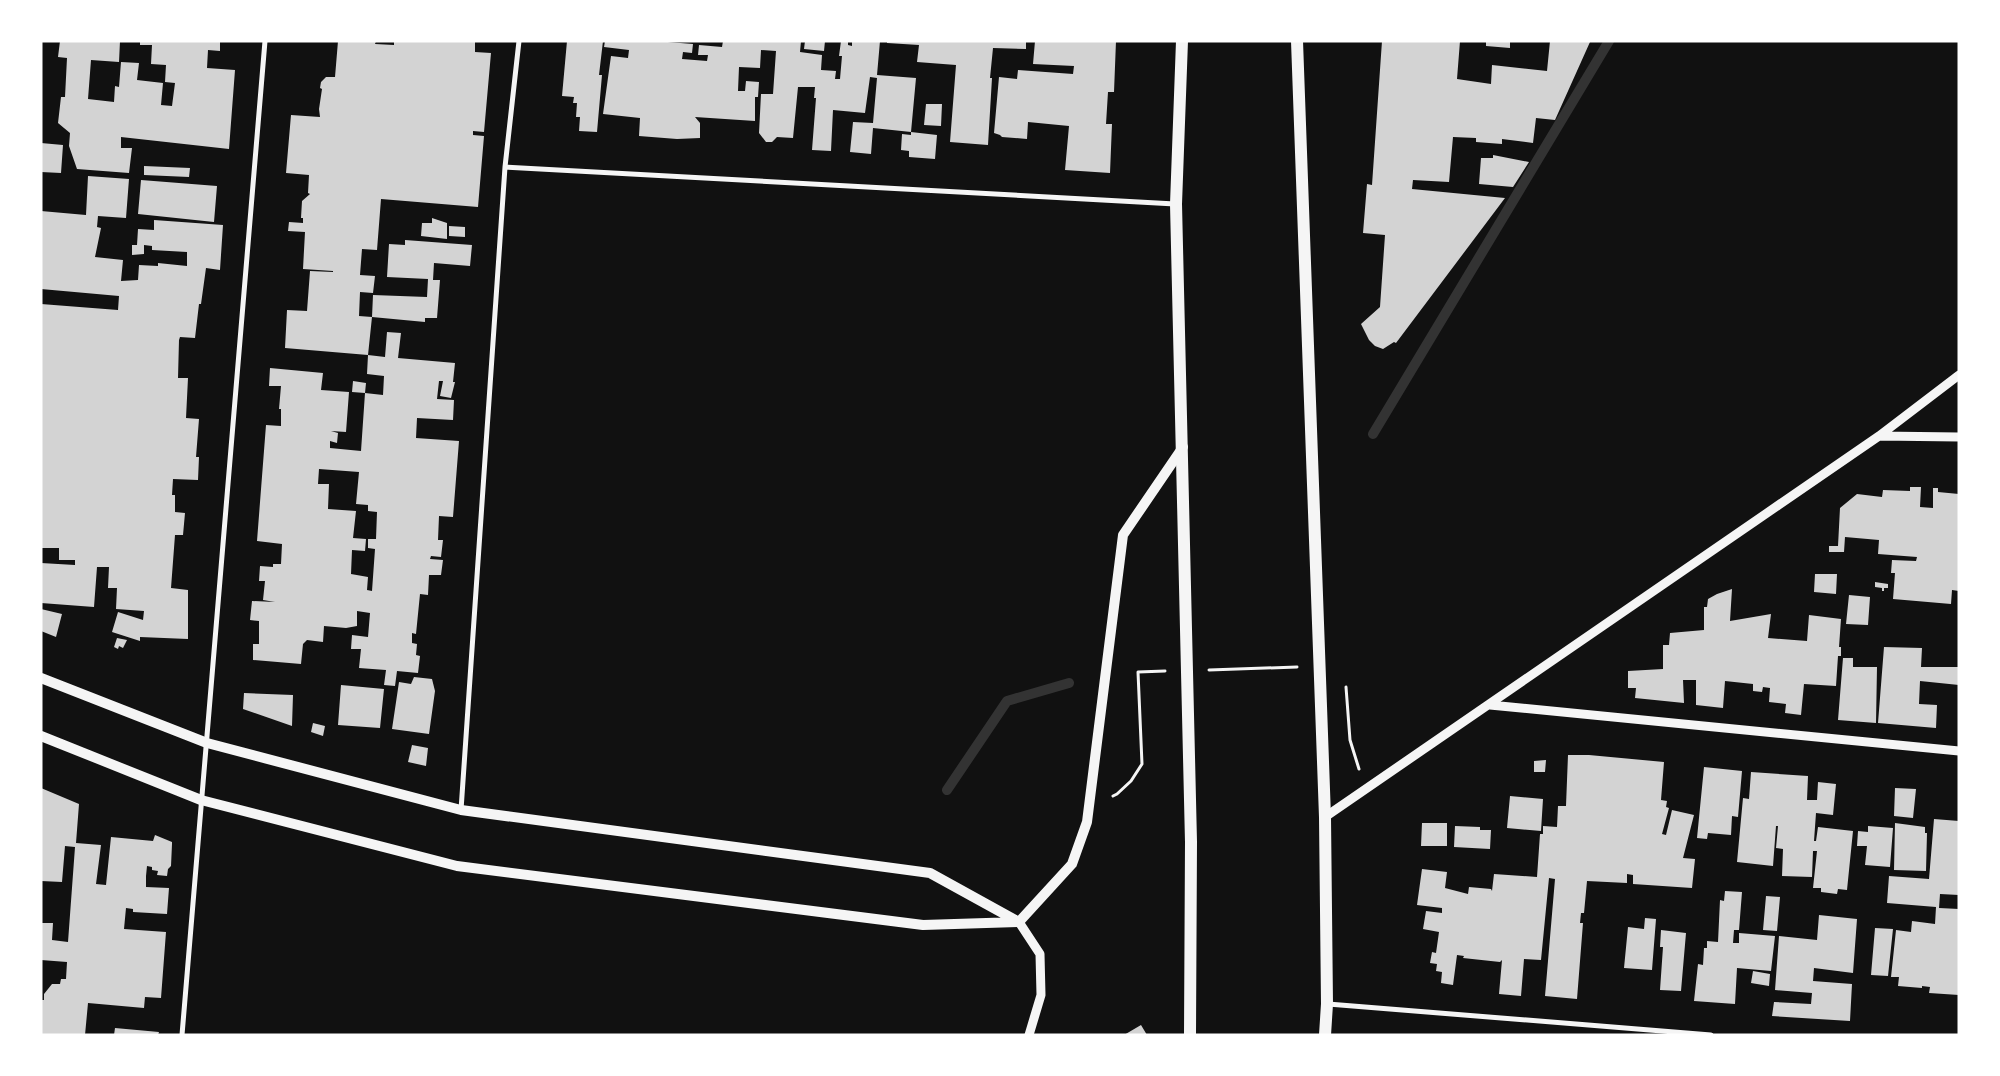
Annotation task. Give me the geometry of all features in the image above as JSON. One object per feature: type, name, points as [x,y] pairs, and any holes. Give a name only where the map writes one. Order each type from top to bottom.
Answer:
[{"type":"main road","points":[[1182,41],[1176,204],[1191,842],[1190,1035]]},
{"type":"main road","points":[[1297,41],[1325,817],[1327,1004],[1325,1035]]},
{"type":"main road","points":[[41,736],[201,800],[457,866],[923,925],[1019,922],[1072,864],[1087,822],[1123,536],[1183,447]]},
{"type":"main road","points":[[41,678],[207,743],[460,810],[930,873],[1019,922]]},
{"type":"street","points":[[182,1035],[265,41]]},
{"type":"street","points":[[460,810],[505,167],[519,41]]},
{"type":"street","points":[[505,167],[1176,204]]},
{"type":"street","points":[[1325,817],[1878,436],[1959,375]]},
{"type":"street","points":[[1878,436],[1959,437]]},
{"type":"street","points":[[1490,705],[1959,751]]},
{"type":"street","points":[[1019,922],[1040,954],[1041,995],[1029,1035]]},
{"type":"street","points":[[1327,1004],[1711,1035]]},
{"type":"path","points":[[1207,670],[1305,667]]},
{"type":"path","points":[[1090,806],[1117,794],[1131,781],[1142,764],[1138,672],[1167,671]]},
{"type":"path","points":[[1346,684],[1350,740],[1366,789]]},
{"type":"building","points":[[60,41],[120,41],[119,62],[91,60],[88,99],[114,102],[115,86],[119,87],[121,62],[139,63],[137,80],[163,83],[161,105],[172,106],[175,83],[165,82],[166,65],[151,64],[152,45],[140,45],[140,41],[220,41],[220,51],[208,50],[207,68],[235,70],[229,149],[121,137],[121,148],[132,148],[129,173],[77,169],[69,146],[70,133],[58,123],[61,97],[65,97],[67,58],[58,57]]},
{"type":"building","points":[[338,41],[376,41],[375,44],[394,45],[394,41],[475,41],[475,52],[491,53],[484,132],[473,131],[473,135],[484,136],[478,207],[381,199],[377,250],[362,249],[360,275],[375,276],[373,293],[360,292],[359,316],[372,317],[368,355],[285,348],[287,310],[307,311],[310,271],[333,272],[303,269],[305,232],[288,231],[289,222],[303,223],[303,218],[301,218],[302,201],[310,194],[308,193],[309,175],[286,173],[291,115],[320,117],[321,82],[326,77],[335,77]]},
{"type":"building","points":[[567,41],[603,41],[599,75],[602,75],[597,132],[579,131],[580,117],[576,117],[577,103],[573,103],[574,97],[562,96]]},
{"type":"building","points":[[605,41],[655,41],[693,44],[692,53],[683,52],[682,59],[707,61],[708,55],[698,55],[699,45],[722,47],[723,41],[801,41],[800,52],[822,55],[821,70],[836,71],[835,79],[840,79],[842,56],[839,56],[841,41],[848,41],[848,45],[852,46],[852,41],[880,41],[877,75],[916,78],[911,132],[873,128],[871,154],[850,152],[853,122],[873,123],[877,78],[870,77],[865,113],[833,110],[831,151],[812,150],[816,98],[814,98],[815,87],[798,87],[793,138],[777,137],[772,142],[766,142],[759,133],[761,94],[773,94],[776,51],[761,50],[760,68],[739,67],[738,91],[745,91],[746,81],[759,82],[758,97],[755,97],[755,121],[695,117],[700,123],[700,138],[677,139],[639,136],[640,118],[603,114],[611,56],[628,58],[629,50],[604,47]]},
{"type":"building","points":[[805,41],[825,41],[824,51],[804,49]]},
{"type":"building","points":[[887,41],[1026,41],[1026,49],[993,48],[988,145],[950,142],[956,65],[917,62],[919,45],[887,43]]},
{"type":"building","points":[[1035,41],[1116,41],[1114,92],[1108,92],[1106,124],[1112,124],[1110,173],[1065,170],[1069,126],[1028,122],[1027,139],[1002,137],[994,133],[999,77],[1017,79],[1018,70],[1073,74],[1074,66],[1033,64]]},
{"type":"building","points":[[1382,41],[1460,41],[1457,79],[1491,84],[1492,65],[1547,71],[1550,41],[1590,42],[1555,120],[1536,118],[1533,143],[1502,139],[1502,144],[1476,142],[1476,138],[1453,137],[1449,182],[1413,180],[1412,189],[1505,198],[1396,343],[1394,342],[1383,349],[1375,346],[1369,340],[1361,324],[1380,307],[1385,235],[1363,233],[1367,184],[1372,185]]},
{"type":"building","points":[[1486,41],[1510,41],[1510,48],[1486,46]]},
{"type":"building","points":[[926,104],[942,104],[941,126],[924,125]]},
{"type":"building","points":[[911,132],[937,135],[935,159],[909,157],[909,151],[901,150],[902,134],[911,135]]},
{"type":"building","points":[[41,143],[63,145],[61,173],[41,172]]},
{"type":"building","points":[[1493,155],[1529,162],[1513,187],[1479,184],[1481,158],[1493,158]]},
{"type":"building","points":[[144,166],[190,168],[189,177],[144,175]]},
{"type":"building","points":[[88,176],[129,179],[126,218],[98,216],[97,227],[101,228],[95,257],[123,260],[121,281],[138,280],[139,265],[158,266],[158,263],[187,266],[187,252],[152,250],[152,246],[144,245],[144,254],[132,255],[132,245],[137,245],[138,229],[154,230],[154,220],[223,225],[220,270],[206,268],[195,338],[180,337],[179,340],[178,378],[188,378],[186,418],[199,419],[196,457],[199,457],[198,480],[173,479],[172,495],[175,495],[175,512],[185,513],[183,535],[175,535],[171,588],[188,590],[188,639],[140,637],[140,641],[112,632],[118,612],[143,620],[144,611],[116,609],[117,588],[108,588],[109,567],[97,567],[94,607],[41,603],[41,563],[75,565],[75,560],[59,560],[59,548],[41,548],[41,304],[118,310],[119,296],[41,289],[41,211],[86,215]]},
{"type":"building","points":[[141,180],[217,186],[214,222],[138,214]]},
{"type":"building","points":[[432,218],[447,223],[447,239],[421,236],[422,223],[432,223]]},
{"type":"building","points":[[449,226],[465,227],[465,237],[449,236]]},
{"type":"building","points":[[405,240],[472,245],[470,266],[434,263],[433,280],[440,280],[437,318],[425,318],[425,322],[372,317],[373,295],[427,297],[428,279],[387,277],[389,244],[405,245]]},
{"type":"building","points":[[387,332],[401,333],[398,358],[455,363],[453,382],[455,382],[451,398],[440,396],[443,381],[439,381],[437,399],[454,400],[453,420],[417,418],[416,438],[459,441],[453,517],[439,516],[438,540],[443,540],[441,557],[431,556],[430,559],[443,560],[441,575],[429,575],[428,595],[420,594],[416,634],[412,633],[412,643],[417,644],[416,655],[420,656],[418,673],[397,671],[395,686],[384,685],[386,670],[359,668],[361,649],[351,649],[352,635],[368,637],[370,613],[357,611],[357,626],[346,628],[324,626],[323,642],[307,640],[303,644],[301,664],[253,660],[253,644],[259,644],[259,621],[250,620],[252,601],[275,602],[263,600],[265,581],[259,581],[260,566],[273,567],[273,564],[281,564],[282,544],[257,541],[266,425],[281,426],[281,409],[279,409],[281,386],[269,386],[270,368],[323,373],[321,390],[349,392],[346,432],[331,431],[338,433],[337,443],[330,441],[330,448],[361,451],[365,393],[383,395],[384,376],[367,374],[368,355],[385,357]],"holes":[[[319,469],[359,472],[356,504],[368,505],[368,511],[377,512],[376,539],[368,539],[368,548],[375,549],[372,591],[367,590],[368,577],[351,574],[352,550],[365,551],[366,539],[353,538],[356,511],[328,509],[329,484],[318,484]]]},
{"type":"building","points":[[353,381],[366,383],[365,393],[352,392]]},
{"type":"building","points":[[1910,487],[1921,487],[1920,507],[1933,508],[1933,488],[1938,488],[1938,492],[1959,494],[1959,591],[1952,590],[1951,604],[1893,599],[1895,573],[1891,573],[1892,560],[1916,561],[1917,557],[1878,554],[1879,540],[1845,537],[1844,552],[1829,552],[1829,546],[1838,546],[1840,508],[1857,494],[1882,497],[1883,490],[1910,491]]},
{"type":"building","points":[[1815,574],[1837,574],[1836,594],[1814,592]]},
{"type":"building","points":[[1875,582],[1888,584],[1888,588],[1884,588],[1884,591],[1882,591],[1882,588],[1875,587]]},
{"type":"building","points":[[1732,589],[1730,621],[1771,614],[1768,638],[1807,641],[1809,615],[1841,619],[1839,647],[1841,647],[1841,656],[1838,656],[1836,686],[1804,684],[1801,715],[1785,713],[1786,704],[1769,702],[1770,688],[1763,687],[1762,692],[1753,691],[1753,684],[1725,681],[1723,708],[1696,705],[1696,680],[1683,680],[1684,703],[1635,698],[1636,688],[1628,688],[1628,671],[1663,669],[1663,645],[1669,645],[1670,633],[1704,630],[1704,607],[1707,607],[1708,599]]},
{"type":"building","points":[[1849,595],[1870,597],[1868,625],[1846,624]]},
{"type":"building","points":[[41,609],[62,614],[56,637],[41,631]]},
{"type":"building","points":[[117,638],[127,640],[123,648],[119,646],[118,649],[114,647]]},
{"type":"building","points":[[1884,647],[1922,648],[1921,667],[1959,667],[1959,685],[1920,681],[1919,704],[1937,705],[1936,728],[1878,723]]},
{"type":"building","points":[[1843,658],[1853,658],[1853,667],[1877,667],[1876,723],[1838,720]]},
{"type":"building","points":[[414,677],[432,679],[435,691],[429,734],[392,729],[399,682],[411,684]]},
{"type":"building","points":[[341,685],[384,689],[380,728],[338,725]]},
{"type":"building","points":[[244,693],[293,695],[292,726],[243,709]]},
{"type":"building","points":[[313,723],[325,726],[323,736],[311,732]]},
{"type":"building","points":[[412,745],[428,748],[426,766],[408,762]]},
{"type":"building","points":[[1568,755],[1589,755],[1664,762],[1661,800],[1667,801],[1666,807],[1669,808],[1662,834],[1666,835],[1672,810],[1694,815],[1683,858],[1695,859],[1692,888],[1633,884],[1633,875],[1627,874],[1627,883],[1587,881],[1584,913],[1581,913],[1580,923],[1583,923],[1577,999],[1545,996],[1555,879],[1549,878],[1541,960],[1524,959],[1521,996],[1499,994],[1502,960],[1500,962],[1463,958],[1464,956],[1457,955],[1453,985],[1441,983],[1442,972],[1436,971],[1437,964],[1430,963],[1432,952],[1436,953],[1439,932],[1423,929],[1426,911],[1442,913],[1442,908],[1417,905],[1422,869],[1447,872],[1445,888],[1468,894],[1469,887],[1491,889],[1492,891],[1494,874],[1537,877],[1540,834],[1543,834],[1543,826],[1557,827],[1558,806],[1566,806]]},
{"type":"building","points":[[1546,760],[1545,772],[1534,772],[1534,761]]},
{"type":"building","points":[[1704,767],[1742,771],[1738,817],[1732,816],[1731,835],[1708,833],[1707,839],[1697,838]]},
{"type":"building","points":[[1751,772],[1808,776],[1807,800],[1817,800],[1818,782],[1836,784],[1833,815],[1816,813],[1814,841],[1816,841],[1818,827],[1853,831],[1847,890],[1838,889],[1837,894],[1821,892],[1821,888],[1813,888],[1817,851],[1813,851],[1812,877],[1782,876],[1783,849],[1776,848],[1778,826],[1776,826],[1773,866],[1737,862],[1743,798],[1749,799]]},
{"type":"building","points":[[41,788],[79,804],[76,843],[101,845],[96,884],[106,885],[111,837],[153,841],[155,835],[172,842],[171,866],[168,869],[167,876],[157,875],[158,871],[152,870],[152,867],[147,866],[146,876],[146,887],[169,888],[167,914],[133,912],[133,909],[126,908],[124,929],[166,932],[161,998],[145,997],[144,1008],[88,1003],[85,1035],[41,1035],[41,1000],[44,1000],[44,994],[52,984],[60,984],[61,979],[66,979],[67,962],[41,960],[41,923],[53,923],[52,940],[68,942],[75,847],[65,846],[62,882],[41,881]]},
{"type":"building","points":[[1895,788],[1916,789],[1913,818],[1894,816]]},
{"type":"building","points":[[1510,796],[1543,799],[1541,831],[1507,828]]},
{"type":"building","points":[[1934,819],[1959,821],[1959,895],[1940,894],[1939,908],[1959,909],[1959,995],[1929,993],[1930,987],[1898,986],[1899,977],[1891,977],[1896,930],[1911,932],[1912,921],[1935,924],[1936,907],[1887,903],[1889,876],[1929,879]]},
{"type":"building","points":[[1422,823],[1447,823],[1447,846],[1421,846]]},
{"type":"building","points":[[1895,823],[1925,827],[1925,833],[1927,833],[1926,871],[1894,870]]},
{"type":"building","points":[[1455,826],[1480,827],[1480,830],[1491,830],[1490,849],[1454,847]]},
{"type":"building","points":[[1868,826],[1893,828],[1890,867],[1865,865],[1867,846],[1857,846],[1858,831],[1868,832]]},
{"type":"building","points":[[1725,891],[1742,892],[1739,930],[1734,930],[1733,943],[1739,943],[1739,933],[1775,936],[1771,971],[1737,968],[1735,1004],[1694,1001],[1698,964],[1703,965],[1704,948],[1707,948],[1707,941],[1718,942],[1720,900],[1724,901]]},
{"type":"building","points":[[1766,896],[1780,897],[1777,931],[1763,930]]},
{"type":"building","points":[[1819,915],[1857,919],[1853,973],[1814,968],[1813,981],[1852,984],[1850,1021],[1772,1016],[1774,1002],[1811,1004],[1812,993],[1775,990],[1779,936],[1817,940]]},
{"type":"building","points":[[1645,918],[1656,919],[1652,970],[1624,968],[1628,927],[1644,929]]},
{"type":"building","points":[[1875,928],[1893,929],[1888,976],[1871,975]]},
{"type":"building","points":[[1661,930],[1686,933],[1681,991],[1660,990],[1663,947],[1660,947]]},
{"type":"building","points":[[1753,971],[1770,974],[1769,986],[1751,983]]},
{"type":"building","points":[[1141,1025],[1147,1035],[1124,1035]]},
{"type":"building","points":[[115,1028],[159,1032],[158,1035],[114,1035]]},
{"type":"waterway","points":[[1373,434],[1609,41]]},
{"type":"waterway","points":[[947,790],[1007,701],[1069,683]]}]
